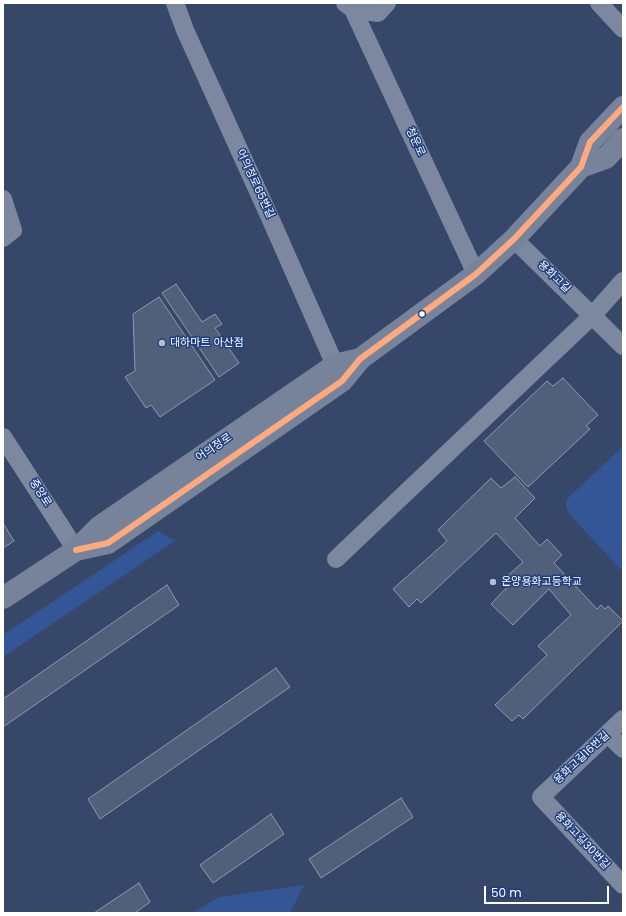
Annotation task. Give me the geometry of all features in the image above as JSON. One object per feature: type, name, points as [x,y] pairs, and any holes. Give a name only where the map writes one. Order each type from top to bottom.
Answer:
[{"type":"main road","name":"어의정로","points":[[76,550],[108,543],[342,381],[360,359],[476,274],[514,239],[582,167],[590,142],[623,107]]},
{"type":"main road","name":"어의정로","points":[[582,167],[606,158],[623,139]]},
{"type":"main road","name":"어의정로","points":[[3,598],[76,550],[99,527],[335,365],[360,359]]},
{"type":"street","name":"어의정로65번길","points":[[175,3],[184,30],[271,220],[335,365]]},
{"type":"street","points":[[349,5],[378,13],[387,3]]},
{"type":"street","points":[[599,3],[623,29]]},
{"type":"street","name":"청운로","points":[[349,5],[476,274]]},
{"type":"street","points":[[3,199],[13,230],[3,238]]},
{"type":"street","name":"용화고길","points":[[514,239],[623,346]]},
{"type":"street","points":[[336,559],[593,315],[623,281]]},
{"type":"street","name":"중앙로","points":[[3,437],[76,550]]},
{"type":"street","name":"용화고길16번길","points":[[541,797],[623,720]]},
{"type":"street","points":[[608,734],[623,749]]},
{"type":"street","name":"용화고길30번길","points":[[541,797],[623,884]]},
{"type":"shaded area","points":[[623,446],[623,572],[569,514],[566,506],[567,499]]},
{"type":"shaded area","points":[[158,531],[175,541],[3,657],[3,635]]},
{"type":"shaded area","points":[[304,885],[290,913],[192,913],[219,897]]},
{"type":"building","name":"대하마트 아산점","points":[[176,284],[202,322],[215,314],[222,324],[215,328],[239,363],[219,377],[162,293]]},
{"type":"building","name":"대하마트 아산점","points":[[159,297],[215,380],[160,417],[151,405],[146,408],[125,377],[135,371],[133,314]]},
{"type":"building","points":[[563,378],[598,415],[586,426],[590,429],[528,487],[484,441],[547,381],[553,386]]},
{"type":"building","points":[[515,477],[535,498],[515,518],[540,546],[547,539],[562,555],[554,563],[597,609],[601,605],[605,609],[608,606],[623,621],[523,719],[519,715],[512,721],[495,705],[547,655],[538,646],[571,615],[549,589],[513,625],[491,604],[509,585],[504,579],[523,562],[496,533],[421,603],[417,599],[409,607],[393,589],[447,541],[438,530],[491,478],[501,488]]},
{"type":"building","points":[[3,523],[14,541],[3,548]]},
{"type":"building","points":[[167,585],[179,605],[3,727],[3,699]]},
{"type":"building","points":[[276,668],[290,687],[100,819],[88,799]]},
{"type":"building","points":[[401,798],[413,817],[321,878],[309,859]]},
{"type":"building","points":[[271,814],[284,834],[213,883],[200,865]]},
{"type":"building","points":[[139,883],[150,902],[135,913],[94,913]]},
{"type":"transit line","points":[[76,550],[108,543],[342,381],[360,359],[476,274],[514,239],[581,167],[590,142],[623,107]]},
{"type":"place","name":"대하마트 아산점","points":[[162,343]]},
{"type":"place","name":"온양용화고등학교","points":[[493,582]]}]
